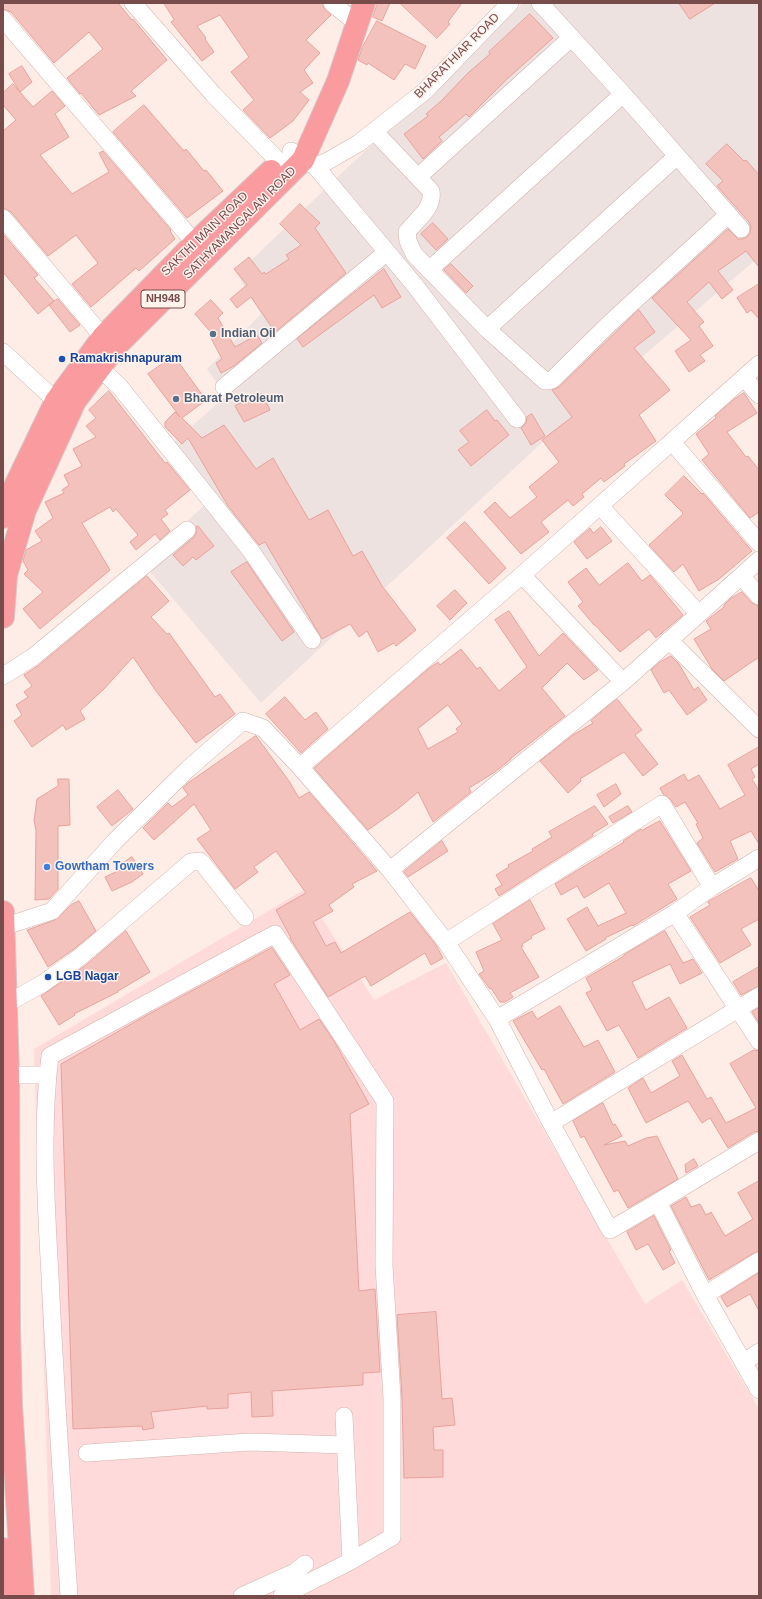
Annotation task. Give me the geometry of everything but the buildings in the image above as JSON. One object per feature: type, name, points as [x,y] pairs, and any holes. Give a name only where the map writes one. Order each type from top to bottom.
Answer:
[{"type":"highway","name":"SATHYAMANGALAM ROAD","points":[[3,618],[6,575],[25,510],[76,401],[116,346],[296,163],[338,81],[355,8]]},
{"type":"highway","name":"SAKTHI MAIN ROAD","points":[[3,517],[6,504],[56,401],[103,337],[195,243],[296,163]]},
{"type":"highway","points":[[3,912],[8,1075],[9,1328],[11,1405],[22,1596]]},
{"type":"highway","points":[[3,1549],[5,1596]]},
{"type":"street","points":[[133,3],[213,94],[296,163],[387,252],[413,283],[517,418]]},
{"type":"street","points":[[332,3],[355,8]]},
{"type":"street","name":"BHARATHIAR ROAD","points":[[296,163],[326,162],[359,143],[425,91],[510,3]]},
{"type":"street","points":[[540,3],[741,230]]},
{"type":"street","points":[[3,19],[195,243]]},
{"type":"street","points":[[418,177],[571,38]]},
{"type":"street","points":[[430,270],[622,94]]},
{"type":"street","points":[[374,131],[431,191],[432,198],[429,207],[407,232],[408,240],[414,254],[487,329],[545,381],[552,380],[610,323],[728,215]]},
{"type":"street","points":[[487,329],[677,156]]},
{"type":"street","points":[[3,218],[103,337]]},
{"type":"street","points":[[224,387],[387,252]]},
{"type":"street","points":[[3,352],[56,401]]},
{"type":"street","points":[[300,767],[522,575],[759,364]]},
{"type":"street","points":[[100,368],[120,387],[251,551],[312,640]]},
{"type":"street","points":[[744,378],[759,395]]},
{"type":"street","points":[[672,442],[759,543]]},
{"type":"street","points":[[600,506],[699,614]]},
{"type":"street","points":[[3,676],[33,657],[187,530]]},
{"type":"street","points":[[390,870],[623,682],[759,560]]},
{"type":"street","points":[[522,575],[623,682]]},
{"type":"street","points":[[741,576],[759,596]]},
{"type":"street","points":[[669,640],[759,730]]},
{"type":"street","points":[[3,927],[52,911],[115,841],[188,769],[243,721],[263,728],[300,767],[390,870],[446,942],[497,1019],[551,1123],[610,1230],[759,1141]]},
{"type":"street","points":[[446,942],[662,804],[712,887]]},
{"type":"street","points":[[497,1019],[675,913],[712,887],[759,858]]},
{"type":"street","points":[[6,1004],[42,984],[80,958],[191,862],[200,861],[203,864],[245,917]]},
{"type":"street","points":[[675,913],[759,1041]]},
{"type":"street","points":[[69,1596],[56,1406],[47,1217],[45,1094],[50,1056],[275,934],[385,1101],[384,1265],[392,1398],[392,1537],[351,1561],[282,1596]]},
{"type":"street","points":[[551,1123],[759,996]]},
{"type":"street","points":[[8,1075],[47,1075]]},
{"type":"street","points":[[658,1202],[705,1295],[759,1390]]},
{"type":"street","points":[[705,1295],[759,1261]]},
{"type":"street","points":[[744,1362],[759,1352]]},
{"type":"street","points":[[344,1416],[351,1561]]},
{"type":"street","points":[[87,1453],[250,1442],[346,1445]]},
{"type":"street","points":[[242,1596],[295,1572],[305,1564]]},
{"type":"shaded area","points":[[523,3],[759,3],[759,257],[548,437],[261,703],[142,562],[207,503],[165,450],[226,396],[207,369],[261,314],[237,274],[345,170]]},
{"type":"shaded area","points":[[304,890],[374,1000],[446,963],[645,1304],[682,1280],[759,1409],[759,1596],[51,1596],[34,1049]]},
{"type":"place","name":"Indian Oil","points":[[213,334]]},
{"type":"place","name":"Ramakrishnapuram","points":[[62,359]]},
{"type":"place","name":"Bharat Petroleum","points":[[176,399]]},
{"type":"place","name":"Gowtham Towers","points":[[47,867]]},
{"type":"place","name":"LGB Nagar","points":[[48,977]]}]
